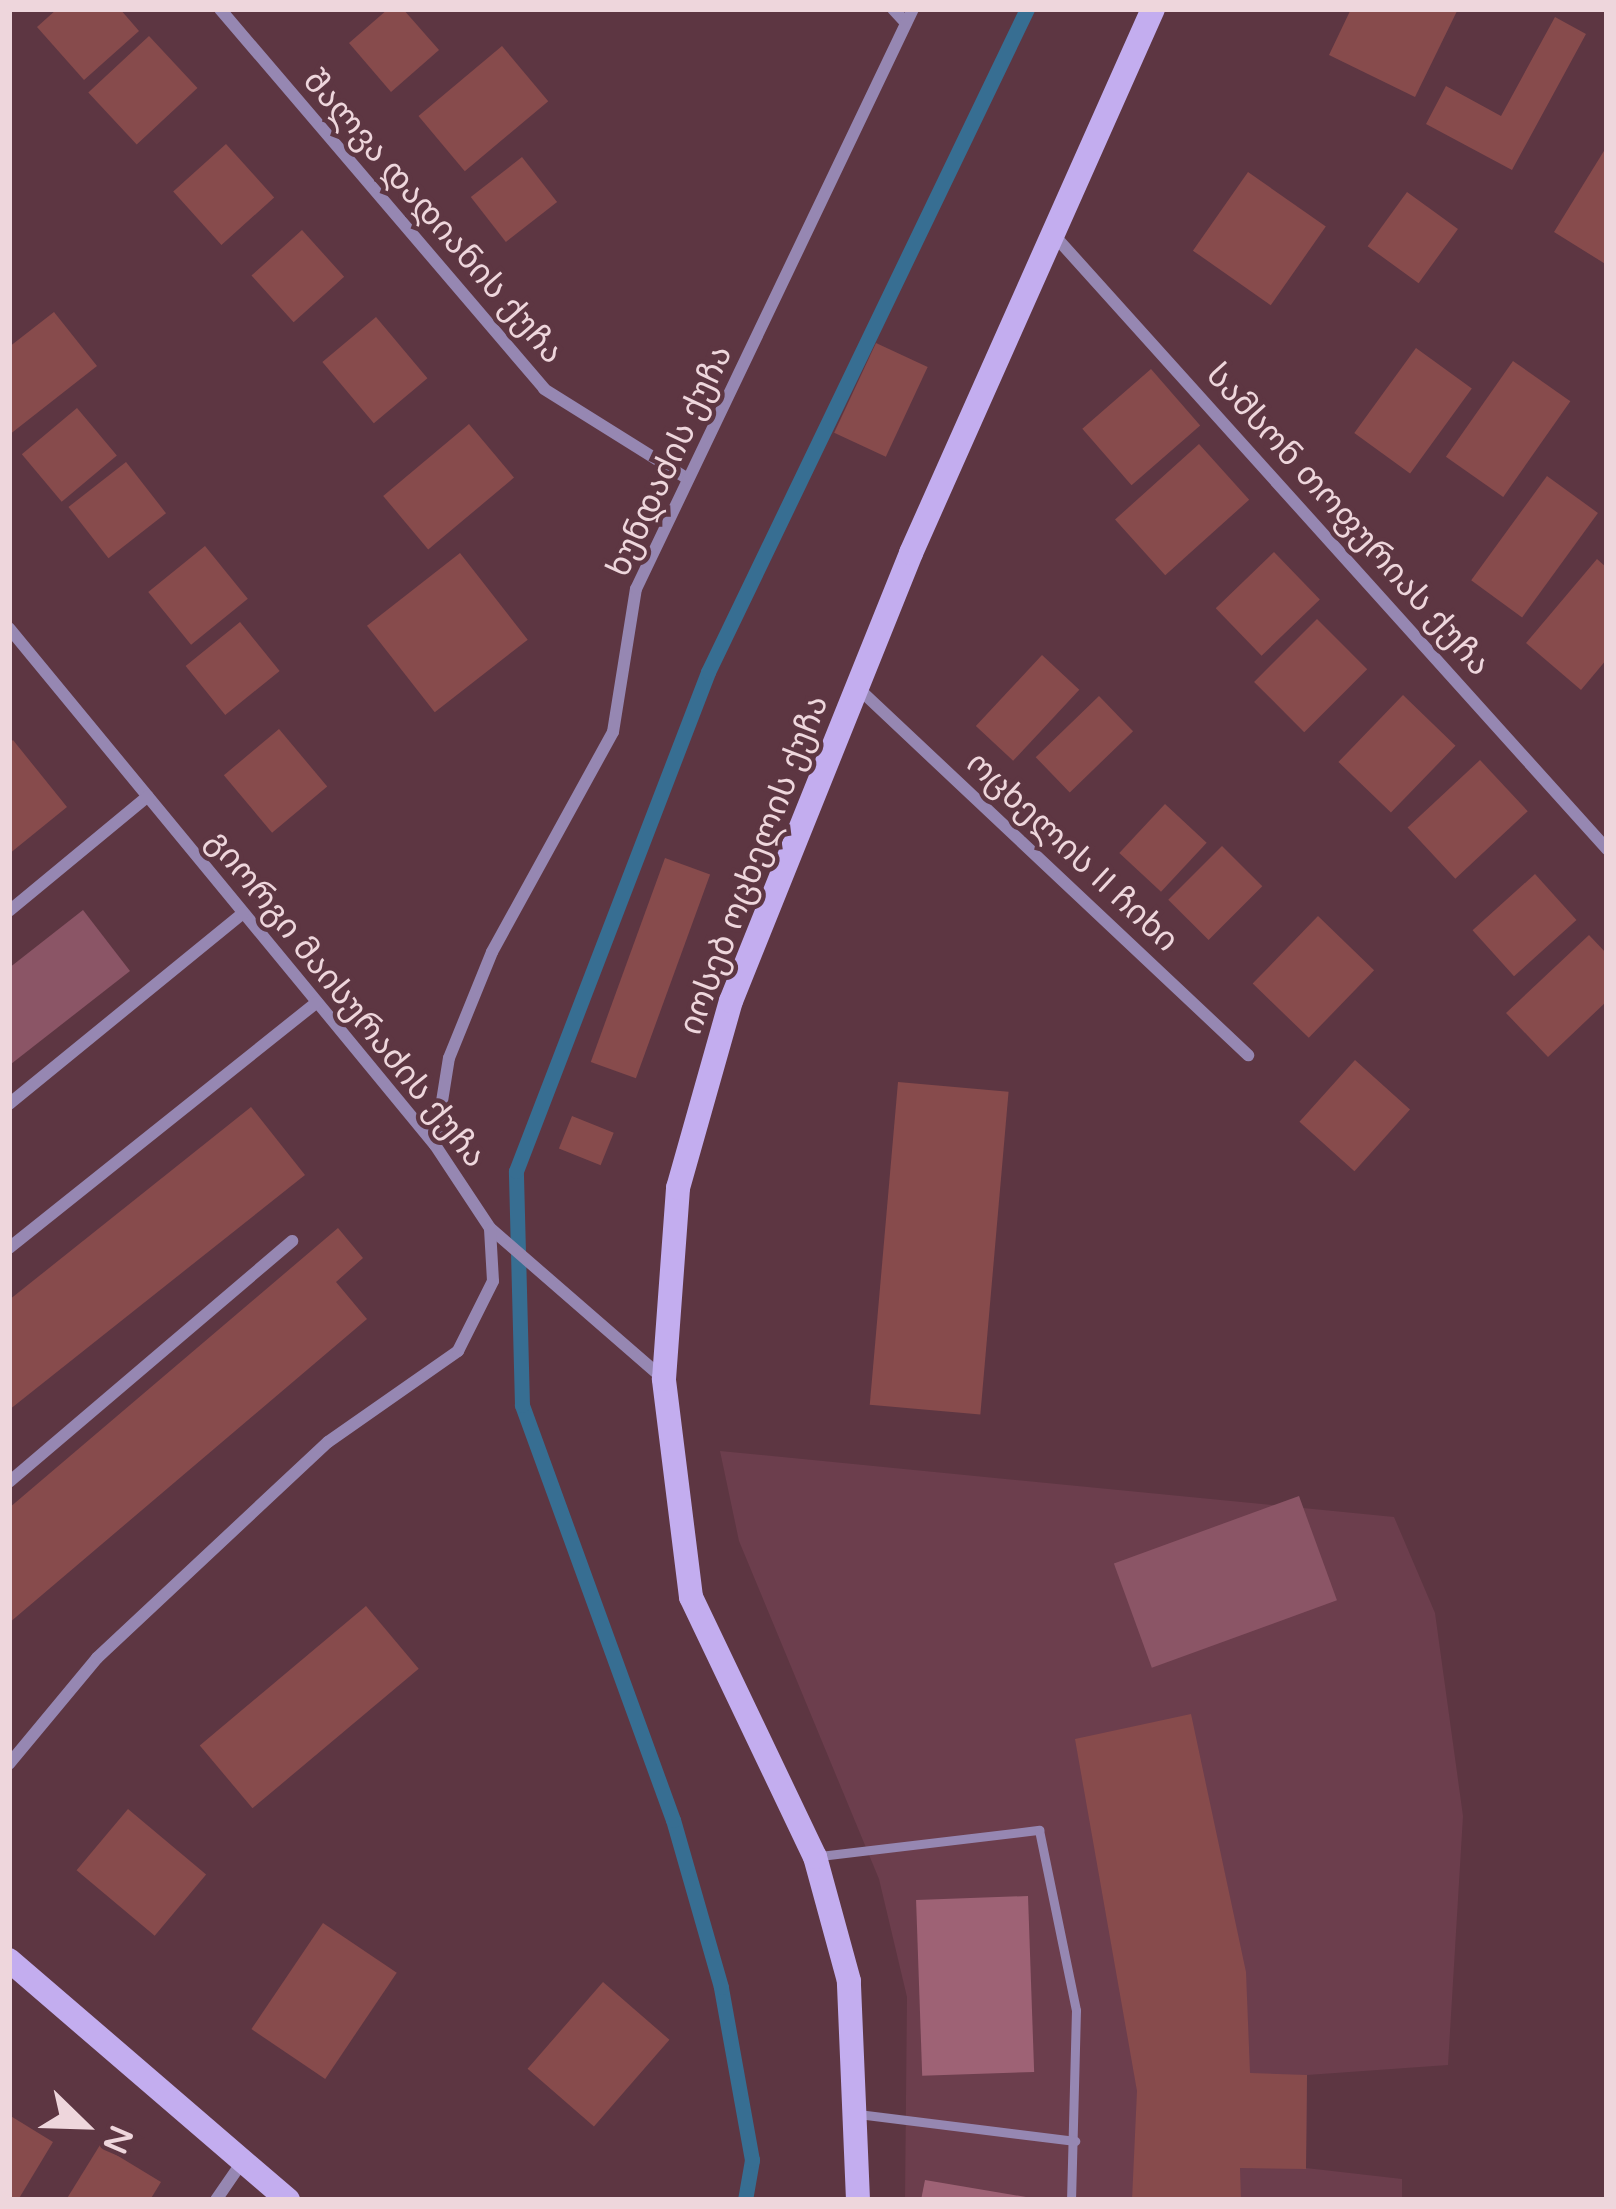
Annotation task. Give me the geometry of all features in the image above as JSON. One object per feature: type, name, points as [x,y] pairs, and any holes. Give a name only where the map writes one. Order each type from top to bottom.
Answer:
[{"type":"street","name":"შალვა დადიანის ქუჩა","points":[[220,9],[544,389],[685,477]]},
{"type":"street","points":[[893,9],[906,23]]},
{"type":"street","name":"ხუნდაძის ქუჩა","points":[[435,1145],[449,1058],[492,952],[613,732],[636,589],[685,477],[914,9]]},
{"type":"street","name":"იოსებ ოცხელის ქუჩა","points":[[858,2200],[849,1981],[814,1857],[691,1597],[664,1379],[683,1168],[730,1001],[1048,228],[1153,9]]},
{"type":"street","name":"სამსონ თოფურიას ქუჩა","points":[[1048,228],[1607,848]]},
{"type":"street","name":"გიორგი მაისურაძის ქუჩა","points":[[9,628],[435,1145],[490,1228],[600,1332],[664,1379]]},
{"type":"street","name":"ოცხელის II ჩიხი","points":[[858,688],[1248,1055]]},
{"type":"street","points":[[9,911],[148,796]]},
{"type":"street","points":[[9,1104],[243,913]]},
{"type":"street","points":[[9,1248],[316,1002]]},
{"type":"street","points":[[9,1765],[97,1658],[328,1442],[458,1351],[493,1280],[490,1228]]},
{"type":"street","points":[[9,1482],[292,1241]]},
{"type":"street","points":[[9,1960],[288,2200]]},
{"type":"street","points":[[216,2200],[242,2162]]},
{"type":"lane","points":[[814,1857],[1039,1830],[1076,2010],[1071,2200]]},
{"type":"lane","points":[[858,2114],[1075,2141]]},
{"type":"shaded area","points":[[83,910],[130,971],[11,1064],[9,968]]},
{"type":"shaded area","points":[[720,1451],[1394,1517],[1435,1613],[1463,1816],[1448,2065],[1307,2075],[1306,2168],[1402,2179],[1402,2200],[905,2200],[907,1997],[879,1879],[739,1541]]},
{"type":"shaded area","points":[[1299,1496],[1337,1600],[1152,1668],[1114,1563]]},
{"type":"shaded area","points":[[1028,1896],[1034,2072],[922,2076],[916,1900]]},
{"type":"shaded area","points":[[925,2180],[1026,2197],[921,2200]]},
{"type":"building","points":[[57,9],[120,9],[139,31],[84,80],[37,27]]},
{"type":"building","points":[[388,9],[403,9],[439,50],[391,92],[349,43]]},
{"type":"building","points":[[1351,9],[1458,9],[1415,97],[1329,55]]},
{"type":"building","points":[[1555,17],[1586,34],[1512,170],[1426,124],[1446,86],[1501,116]]},
{"type":"building","points":[[149,36],[197,88],[137,145],[88,93]]},
{"type":"building","points":[[502,46],[548,101],[465,171],[419,116]]},
{"type":"building","points":[[226,144],[274,198],[221,245],[173,192]]},
{"type":"building","points":[[1607,146],[1607,265],[1554,232]]},
{"type":"building","points":[[522,157],[557,202],[506,242],[471,197]]},
{"type":"building","points":[[1248,172],[1326,226],[1271,305],[1193,251]]},
{"type":"building","points":[[1407,192],[1458,229],[1419,283],[1368,246]]},
{"type":"building","points":[[302,230],[344,277],[294,322],[251,276]]},
{"type":"building","points":[[54,312],[97,366],[9,435],[9,347]]},
{"type":"building","points":[[376,317],[427,378],[374,423],[322,362]]},
{"type":"building","points":[[876,343],[928,367],[886,457],[834,433]]},
{"type":"building","points":[[1416,348],[1472,389],[1410,474],[1354,433]]},
{"type":"building","points":[[1513,361],[1570,401],[1503,497],[1446,457]]},
{"type":"building","points":[[1151,369],[1200,426],[1132,485],[1082,429]]},
{"type":"building","points":[[77,408],[117,455],[62,502],[22,454]]},
{"type":"building","points":[[469,424],[514,478],[428,550],[383,496]]},
{"type":"building","points":[[1199,444],[1249,500],[1165,575],[1115,520]]},
{"type":"building","points":[[126,462],[166,513],[108,558],[68,507]]},
{"type":"building","points":[[1547,476],[1598,513],[1522,617],[1471,580]]},
{"type":"building","points":[[205,546],[248,599],[191,645],[148,592]]},
{"type":"building","points":[[1274,552],[1320,599],[1262,656],[1216,608]]},
{"type":"building","points":[[460,553],[528,640],[435,712],[367,626]]},
{"type":"building","points":[[1597,559],[1607,568],[1607,659],[1581,690],[1526,643]]},
{"type":"building","points":[[1317,619],[1367,669],[1304,732],[1254,682]]},
{"type":"building","points":[[240,622],[280,671],[225,715],[186,666]]},
{"type":"building","points":[[1042,655],[1079,690],[1013,761],[976,726]]},
{"type":"building","points":[[1403,695],[1456,746],[1391,813],[1338,762]]},
{"type":"building","points":[[1099,696],[1133,731],[1070,792],[1036,757]]},
{"type":"building","points":[[279,729],[327,786],[272,833],[224,775]]},
{"type":"building","points":[[13,740],[67,807],[9,854],[9,743]]},
{"type":"building","points":[[1480,760],[1528,811],[1455,879],[1408,828]]},
{"type":"building","points":[[1165,804],[1207,843],[1161,892],[1119,853]]},
{"type":"building","points":[[1222,846],[1262,886],[1209,940],[1168,900]]},
{"type":"building","points":[[665,858],[710,874],[636,1078],[591,1062]]},
{"type":"building","points":[[1535,874],[1576,920],[1514,976],[1473,930]]},
{"type":"building","points":[[1318,916],[1374,970],[1309,1038],[1253,984]]},
{"type":"building","points":[[1589,935],[1607,954],[1607,1001],[1548,1057],[1506,1013]]},
{"type":"building","points":[[1355,1060],[1410,1110],[1354,1171],[1299,1122]]},
{"type":"building","points":[[898,1082],[1009,1092],[980,1414],[870,1405]]},
{"type":"building","points":[[251,1107],[305,1175],[9,1410],[9,1300]]},
{"type":"building","points":[[572,1116],[614,1133],[601,1165],[559,1148]]},
{"type":"building","points":[[338,1228],[363,1258],[336,1282],[367,1319],[9,1623],[9,1508]]},
{"type":"building","points":[[366,1606],[419,1669],[252,1808],[200,1745]]},
{"type":"building","points":[[1191,1714],[1246,1972],[1250,2073],[1307,2075],[1306,2169],[1240,2168],[1241,2200],[1132,2200],[1137,2091],[1075,1739]]},
{"type":"building","points":[[128,1809],[206,1875],[155,1936],[77,1870]]},
{"type":"building","points":[[323,1923],[397,1973],[325,2079],[251,2029]]},
{"type":"building","points":[[603,1982],[669,2040],[594,2127],[528,2069]]},
{"type":"building","points":[[9,2115],[53,2142],[18,2200],[9,2200]]},
{"type":"building","points":[[100,2145],[161,2182],[150,2200],[66,2200]]},
{"type":"waterway","points":[[745,2200],[752,2160],[721,1987],[673,1820],[522,1405],[516,1171],[708,672],[1027,9]]}]
